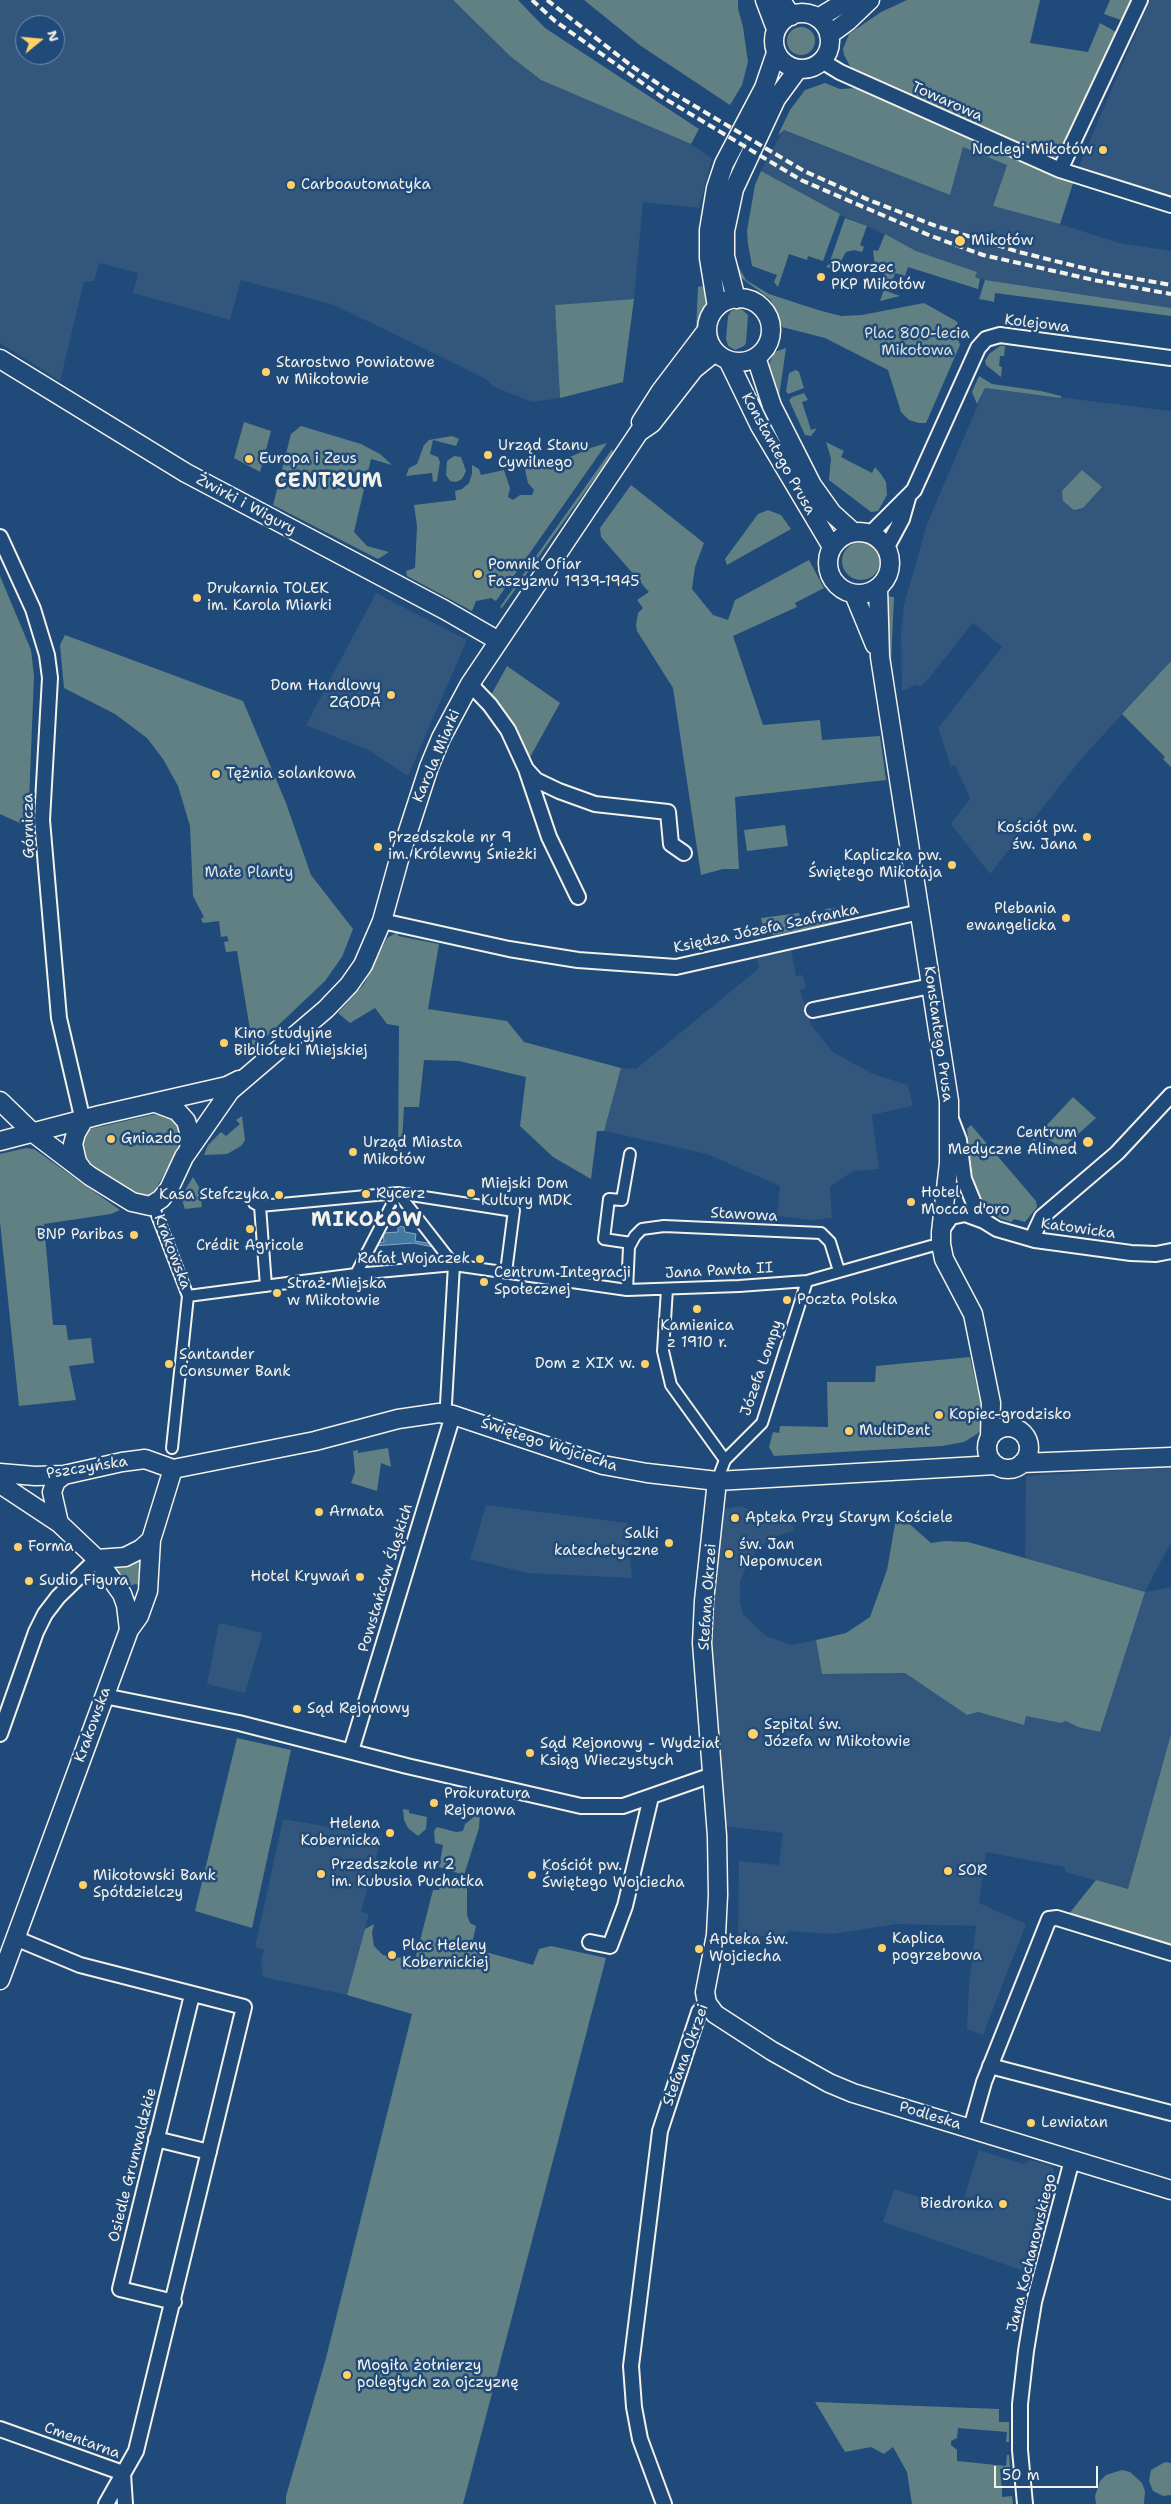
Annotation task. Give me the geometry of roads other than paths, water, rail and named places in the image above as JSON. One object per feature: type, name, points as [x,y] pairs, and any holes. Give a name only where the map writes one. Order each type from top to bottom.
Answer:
[{"type":"street","points":[[764,0],[776,29],[774,44],[776,53],[782,61],[798,69],[807,69],[822,60],[830,44],[825,25],[818,18],[809,14],[791,16],[776,29]]},
{"type":"street","points":[[781,0],[791,16]]},
{"type":"street","points":[[818,18],[848,0]]},
{"type":"street","points":[[829,35],[848,21],[870,0]]},
{"type":"street","points":[[1060,170],[1140,0]]},
{"type":"street","points":[[717,307],[709,258],[708,230],[716,188],[724,164],[764,88],[776,53]]},
{"type":"street","name":"Towarowa","points":[[822,60],[840,72],[1060,170],[1171,205]]},
{"type":"street","points":[[736,298],[725,256],[725,231],[734,189],[776,99],[784,85],[798,69]]},
{"type":"street","points":[[736,298],[746,299],[762,308],[770,325],[768,343],[756,357],[747,361],[722,356],[708,338],[707,330],[711,314],[717,307],[736,298]]},
{"type":"street","name":"Karola Miarki","points":[[639,432],[642,419],[651,405],[707,330]]},
{"type":"street","name":"Kolejowa","points":[[871,533],[914,490],[978,348],[992,335],[1014,336],[1171,358]]},
{"type":"street","name":"Konstantego Prusa","points":[[722,356],[760,426],[832,547]]},
{"type":"street","name":"Karola Miarki","points":[[188,1150],[230,1091],[303,1029],[349,986],[367,957],[382,921],[418,797],[441,738],[470,684],[497,640],[639,432],[652,423],[694,369],[722,356]]},
{"type":"street","name":"Konstantego Prusa","points":[[756,357],[772,406],[812,485],[832,513],[853,532]]},
{"type":"street","name":"Żwirki i Wigury","points":[[0,359],[186,473],[445,610],[497,640]]},
{"type":"street","name":"Kolejowa","points":[[887,548],[902,520],[908,498]]},
{"type":"street","points":[[853,532],[871,533],[887,548],[890,555],[890,572],[878,588],[862,594],[854,594],[836,584],[830,576],[828,556],[832,547],[837,540],[853,532]]},
{"type":"street","name":"Górnicza","points":[[0,536],[33,609],[47,655],[50,678],[42,820],[59,1018],[83,1121]]},
{"type":"street","name":"Konstantego Prusa","points":[[878,588],[880,658],[950,1116],[948,1174],[936,1239],[944,1259],[973,1314],[992,1404],[989,1439]]},
{"type":"street","name":"Konstantego Prusa","points":[[854,594],[880,658]]},
{"type":"street","points":[[470,684],[490,705],[508,730],[526,769],[549,837],[578,897]]},
{"type":"street","points":[[526,769],[536,780],[566,794],[596,804],[668,812],[671,844],[684,852]]},
{"type":"street","name":"Księdza Józefa Szafranka","points":[[382,921],[509,949],[578,960],[676,967],[920,912]]},
{"type":"street","points":[[812,1010],[931,986]]},
{"type":"street","name":"Karola Miarki","points":[[156,1103],[227,1086],[248,1075]]},
{"type":"street","points":[[1036,1240],[1035,1232],[1038,1223],[1052,1208],[1117,1153],[1171,1095]]},
{"type":"street","points":[[0,1101],[32,1132],[82,1170],[132,1202],[146,1206],[154,1205],[169,1189],[188,1150],[190,1135],[186,1120],[171,1107],[156,1103],[100,1115],[83,1121],[32,1132],[0,1141]]},
{"type":"street","points":[[950,1116],[959,1140],[964,1179],[974,1206],[984,1221]]},
{"type":"street","points":[[82,1170],[77,1162],[72,1144],[83,1121]]},
{"type":"street","points":[[627,1290],[631,1243],[604,1239],[609,1199],[622,1200],[630,1154]]},
{"type":"street","points":[[398,1193],[454,1265],[449,1409]]},
{"type":"street","points":[[356,1274],[398,1193]]},
{"type":"street","points":[[263,1286],[257,1205],[398,1193],[514,1210],[506,1272]]},
{"type":"street","name":"Krakowska","points":[[154,1205],[188,1296],[172,1448]]},
{"type":"street","name":"Katowicka","points":[[936,1239],[951,1217],[958,1214],[984,1221],[997,1229],[1036,1240],[1131,1253],[1156,1254],[1171,1251]]},
{"type":"street","name":"Stawowa","points":[[631,1243],[642,1229],[664,1226],[821,1234],[830,1242],[839,1271]]},
{"type":"street","name":"Jana Pawła II","points":[[188,1296],[356,1274],[454,1265],[627,1290],[807,1281],[936,1239]]},
{"type":"street","name":"Józefa Lompy","points":[[717,1481],[725,1460],[762,1423],[807,1281]]},
{"type":"street","points":[[667,1289],[663,1351],[671,1385],[725,1460]]},
{"type":"street","name":"Konstantego Prusa","points":[[992,1404],[1006,1427]]},
{"type":"street","name":"Świętego Wojciecha","points":[[173,1469],[315,1441],[398,1419],[449,1409],[603,1465],[647,1473],[717,1481],[995,1465]]},
{"type":"street","name":"Powstańców Śląskich","points":[[351,1750],[449,1409]]},
{"type":"street","points":[[960,1466],[980,1453],[994,1432],[1006,1427],[1018,1429],[1028,1443],[1065,1461]]},
{"type":"street","points":[[989,1439],[987,1455],[995,1465],[1006,1469],[1022,1463],[1171,1457]]},
{"type":"street","points":[[1022,1463],[1027,1457],[1028,1443]]},
{"type":"street","name":"Pszczyńska","points":[[0,1473],[35,1476],[64,1475],[134,1460],[155,1461],[173,1469]]},
{"type":"street","name":"Krakowska","points":[[0,1980],[129,1630],[139,1616],[148,1591],[152,1540],[173,1469]]},
{"type":"street","points":[[59,1522],[52,1492],[56,1481],[64,1475]]},
{"type":"street","name":"Stefana Okrzei","points":[[664,2504],[640,2439],[634,2407],[632,2357],[660,2130],[699,2012],[707,2003],[705,1992],[716,1935],[718,1895],[717,1836],[702,1643],[704,1602],[717,1481]]},
{"type":"street","points":[[0,1484],[59,1522],[97,1559],[122,1594],[126,1604],[129,1630]]},
{"type":"street","points":[[0,1734],[36,1632],[45,1614],[58,1597],[97,1559],[125,1557],[141,1549],[152,1540]]},
{"type":"street","points":[[104,1696],[239,1723],[351,1750],[407,1766],[580,1806],[623,1806],[712,1775]]},
{"type":"street","points":[[590,1942],[610,1946],[625,1906],[651,1797]]},
{"type":"street","points":[[971,2128],[990,2066],[1049,1919],[1057,1918],[1171,1952]]},
{"type":"street","points":[[15,1938],[80,1965],[244,2007],[174,2302],[136,2451],[106,2504]]},
{"type":"street","name":"Osiedle Grunwaldzkie","points":[[174,2302],[120,2289],[192,1995]]},
{"type":"street","name":"Podleska","points":[[707,2003],[715,2014],[735,2027],[829,2083],[853,2093],[1171,2190]]},
{"type":"street","points":[[990,2066],[1171,2113]]},
{"type":"street","points":[[156,2139],[209,2152]]},
{"type":"street","name":"Jana Kochanowskiego","points":[[1025,2504],[1020,2450],[1020,2404],[1026,2351],[1034,2302],[1072,2160]]},
{"type":"street","name":"Cmentarna","points":[[0,2429],[123,2473],[125,2504]]},
{"type":"railway","points":[[532,0],[555,21],[662,97],[801,180],[931,236],[983,255],[1094,280],[1171,294]]},
{"type":"railway","points":[[547,0],[633,67],[666,89],[804,171],[869,200],[936,226],[1019,252],[1104,273],[1171,285]]},
{"type":"place","name":"Noclegi Mikołów","points":[[1103,150]]},
{"type":"place","name":"Carboautomatyka","points":[[291,185]]},
{"type":"place","name":"Mikołów","points":[[960,241]]},
{"type":"place","name":"Dworzec PKP Mikołów","points":[[821,277]]},
{"type":"place","name":"Starostwo Powiatowe w Mikołowie","points":[[266,372]]},
{"type":"place","name":"Urząd Stanu Cywilnego","points":[[488,455]]},
{"type":"place","name":"Europa i Zeus","points":[[249,459]]},
{"type":"place","name":"Pomnik Ofiar Faszyzmu 1939-1945","points":[[478,574]]},
{"type":"place","name":"Drukarnia TOLEK im. Karola Miarki","points":[[197,598]]},
{"type":"place","name":"Dom Handlowy ZGODA","points":[[391,695]]},
{"type":"place","name":"Tężnia solankowa","points":[[216,774]]},
{"type":"place","name":"Kościół pw. św. Jana","points":[[1087,837]]},
{"type":"place","name":"Przedszkole nr 9 im. Królewny Śnieżki","points":[[378,847]]},
{"type":"place","name":"Kapliczka pw. Świętego Mikołaja","points":[[952,865]]},
{"type":"place","name":"Plebania ewangelicka","points":[[1066,918]]},
{"type":"place","name":"Kino studyjne Biblioteki Miejskiej","points":[[224,1043]]},
{"type":"place","name":"Gniazdo","points":[[111,1139]]},
{"type":"place","name":"Centrum Medyczne Alimed","points":[[1088,1142]]},
{"type":"place","name":"Urząd Miasta Mikołów","points":[[353,1152]]},
{"type":"place","name":"Miejski Dom Kultury MDK","points":[[471,1193]]},
{"type":"place","name":"Rycerz","points":[[366,1194]]},
{"type":"place","name":"Kasa Stefczyka","points":[[279,1195]]},
{"type":"place","name":"Hotel Mocca d'oro","points":[[911,1202]]},
{"type":"place","name":"Crédit Agricole","points":[[250,1229]]},
{"type":"place","name":"BNP Paribas","points":[[134,1235]]},
{"type":"place","name":"Rafał Wojaczek","points":[[480,1259]]},
{"type":"place","name":"Centrum Integracji Społecznej","points":[[484,1282]]},
{"type":"place","name":"Straż Miejska w Mikołowie","points":[[277,1293]]},
{"type":"place","name":"Poczta Polska","points":[[787,1300]]},
{"type":"place","name":"Kamienica z 1910 r.","points":[[697,1309]]},
{"type":"place","name":"Santander Consumer Bank","points":[[169,1364]]},
{"type":"place","name":"Dom z XIX w.","points":[[645,1364]]},
{"type":"place","name":"Kopiec-grodzisko","points":[[939,1415]]},
{"type":"place","name":"MultiDent","points":[[849,1431]]},
{"type":"place","name":"Armata","points":[[319,1512]]},
{"type":"place","name":"Apteka Przy Starym Kościele","points":[[735,1518]]},
{"type":"place","name":"Salki katechetyczne","points":[[669,1543]]},
{"type":"place","name":"Forma","points":[[18,1547]]},
{"type":"place","name":"św. Jan Nepomucen","points":[[729,1554]]},
{"type":"place","name":"Hotel Krywań","points":[[360,1577]]},
{"type":"place","name":"Sudio Figura","points":[[29,1581]]},
{"type":"place","name":"Sąd Rejonowy","points":[[297,1709]]},
{"type":"place","name":"Szpital św. Józefa w Mikołowie","points":[[753,1734]]},
{"type":"place","name":"Sąd Rejonowy - Wydział Ksiąg Wieczystych","points":[[530,1753]]},
{"type":"place","name":"Prokuratura Rejonowa","points":[[434,1803]]},
{"type":"place","name":"Helena Kobernicka","points":[[390,1833]]},
{"type":"place","name":"SOR","points":[[948,1871]]},
{"type":"place","name":"Przedszkole nr 2 im. Kubusia Puchatka","points":[[321,1874]]},
{"type":"place","name":"Kościół pw. Świętego Wojciecha","points":[[532,1875]]},
{"type":"place","name":"Mikołowski Bank Spółdzielczy","points":[[83,1885]]},
{"type":"place","name":"Kaplica pogrzebowa","points":[[882,1948]]},
{"type":"place","name":"Apteka św. Wojciecha","points":[[699,1949]]},
{"type":"place","name":"Plac Heleny Kobernickiej","points":[[392,1955]]},
{"type":"place","name":"Lewiatan","points":[[1031,2123]]},
{"type":"place","name":"Biedronka","points":[[1003,2204]]},
{"type":"place","name":"Mogiła żołnierzy poległych za ojczyznę","points":[[347,2375]]},
{"type":"district","name":"CENTRUM","points":[[329,482]]},
{"type":"district","name":"MIKOŁÓW","points":[[367,1221]]},
{"type":"park label","name":"Plac 800-lecia Mikołowa","points":[[917,342]]},
{"type":"park label","name":"Małe Planty","points":[[249,873]]}]
